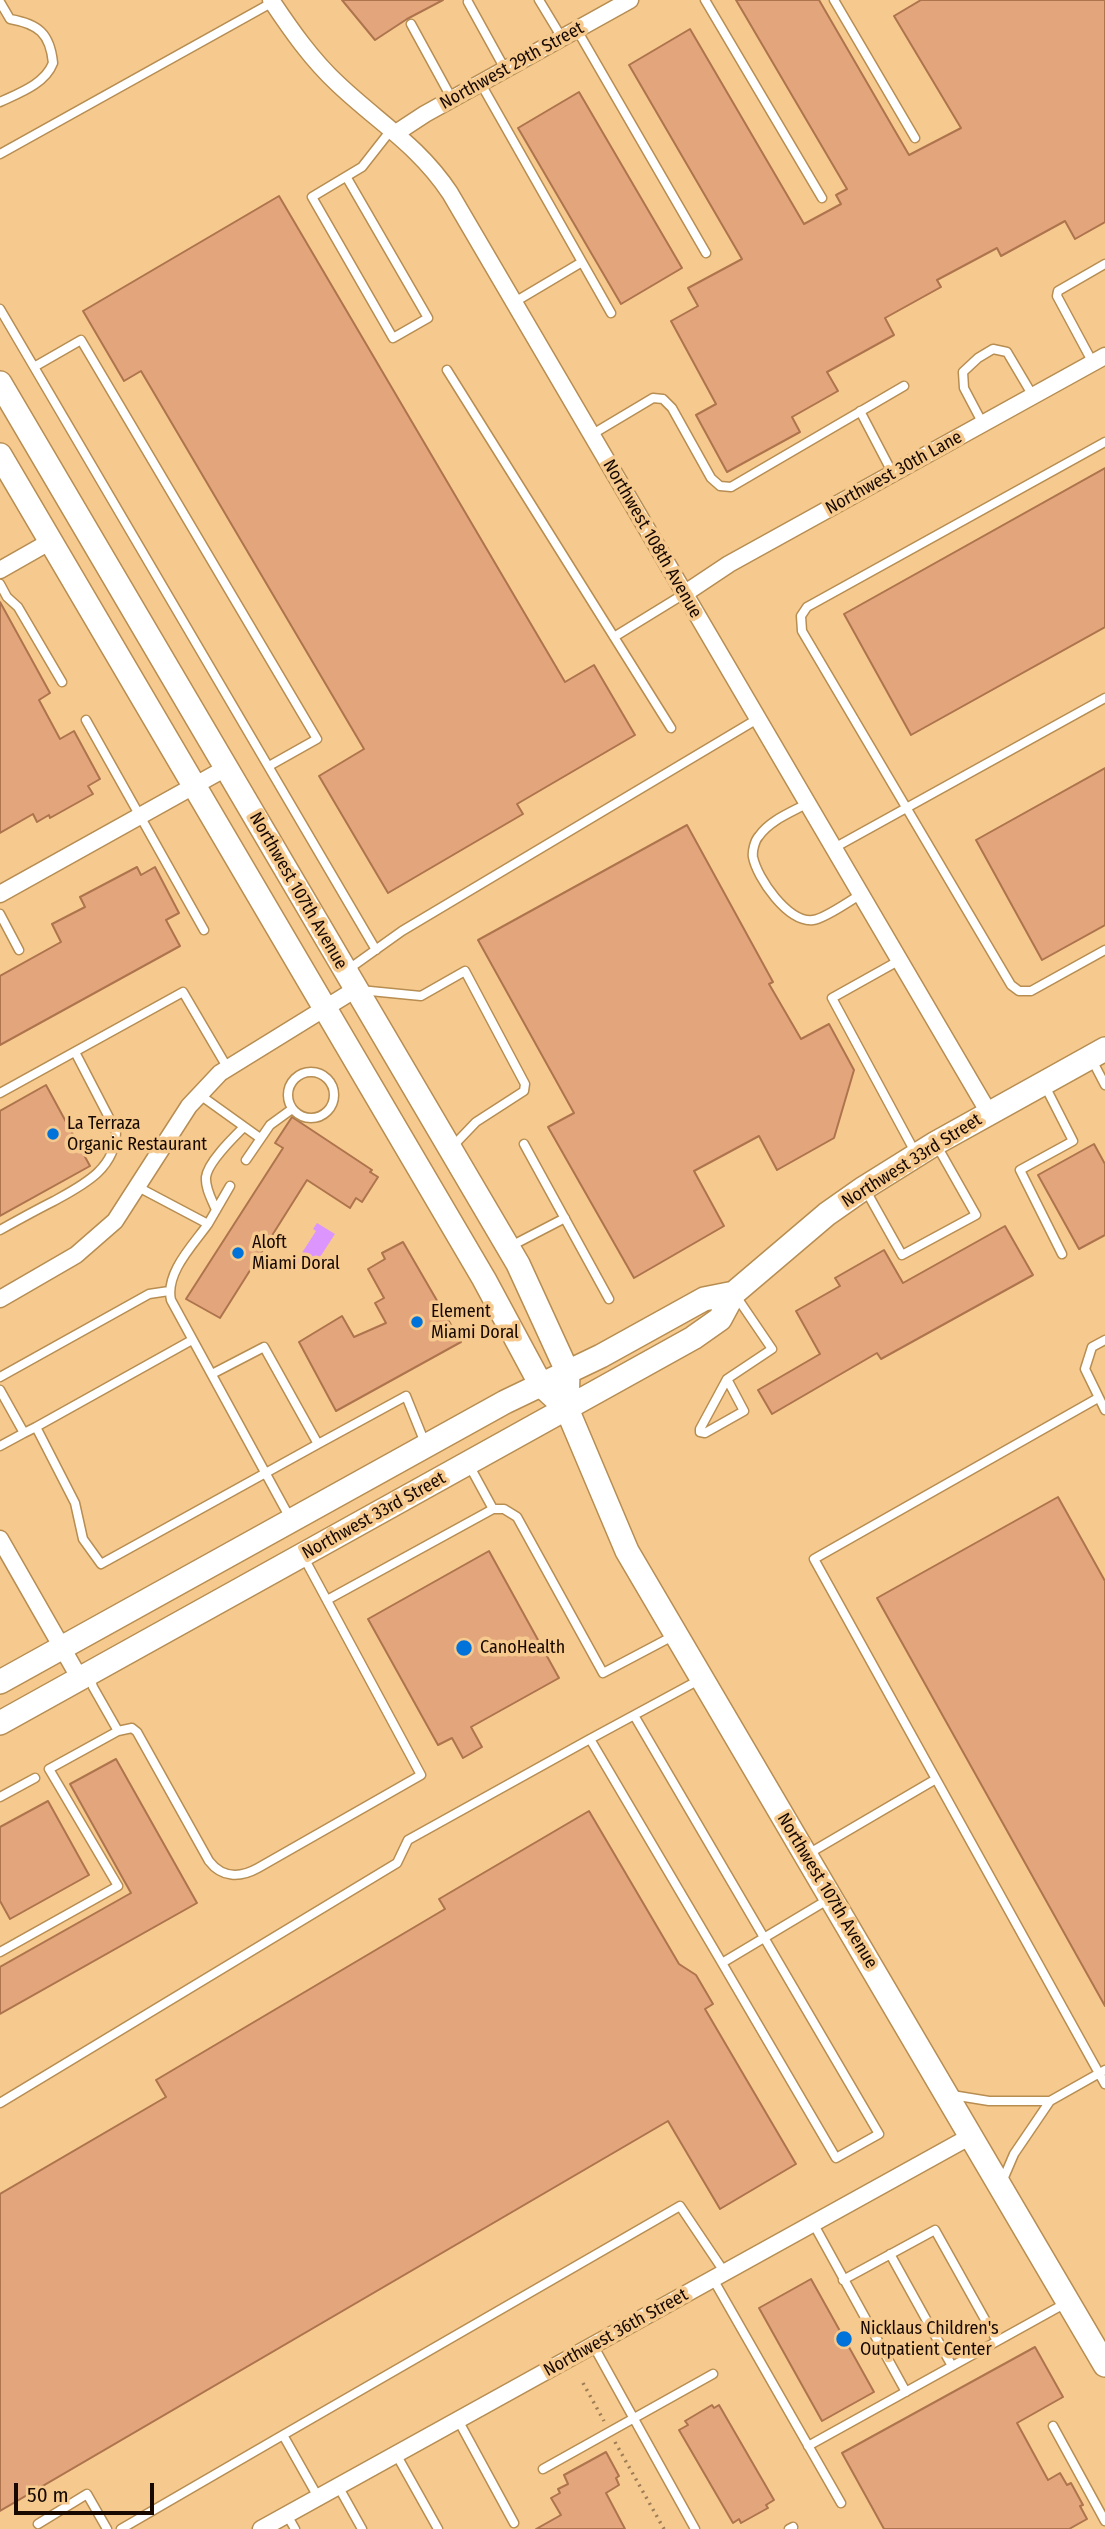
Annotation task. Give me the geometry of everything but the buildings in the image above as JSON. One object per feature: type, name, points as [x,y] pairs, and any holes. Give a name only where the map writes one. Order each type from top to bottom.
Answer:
[{"type":"main road","name":"Northwest 107th Avenue","points":[[0,383],[508,1247],[533,1293],[568,1373],[566,1409]]},
{"type":"main road","name":"Northwest 107th Avenue","points":[[0,455],[484,1279],[541,1385],[566,1409],[619,1535],[1105,2365]]},
{"type":"main road","points":[[51,541],[82,524]]},
{"type":"main road","name":"Northwest 33rd Street","points":[[0,1723],[468,1464],[714,1324],[720,1320],[734,1293],[813,1226],[864,1188],[926,1149],[1098,1053]]},
{"type":"main road","name":"Northwest 33rd Street","points":[[0,1682],[541,1385],[704,1299],[734,1293]]},
{"type":"street","name":"Northwest 108th Avenue","points":[[272,1],[327,74],[421,155],[440,178],[989,1113]]},
{"type":"street","name":"Northwest 29th Street","points":[[393,132],[626,1]]},
{"type":"street","name":"Northwest 30th Lane","points":[[684,594],[729,564],[1099,359]]},
{"type":"street","points":[[0,570],[51,541]]},
{"type":"street","points":[[0,894],[226,768]]},
{"type":"street","points":[[0,1299],[88,1247],[115,1221],[198,1094],[227,1067],[356,989]]},
{"type":"street","points":[[0,1539],[62,1647],[84,1676]]},
{"type":"street","name":"Northwest 36th Street","points":[[261,2529],[291,2522],[318,2497],[971,2136]]},
{"type":"lane","points":[[539,0],[562,38]]},
{"type":"lane","points":[[705,0],[822,198]]},
{"type":"lane","points":[[834,0],[915,138]]},
{"type":"lane","points":[[0,154],[272,1]]},
{"type":"lane","points":[[0,2],[10,19],[35,25],[41,30],[50,48],[52,63],[46,74],[26,90],[0,102]]},
{"type":"lane","points":[[468,2],[505,69]]},
{"type":"lane","points":[[411,24],[452,99]]},
{"type":"lane","points":[[577,30],[706,253]]},
{"type":"lane","points":[[481,83],[611,313]]},
{"type":"lane","points":[[347,178],[428,318],[393,338],[313,197],[362,167],[393,132]]},
{"type":"lane","points":[[513,303],[582,262]]},
{"type":"lane","points":[[1099,359],[1057,296],[1058,291],[1105,264]]},
{"type":"lane","points":[[0,309],[376,950]]},
{"type":"lane","points":[[34,367],[81,340],[317,739],[269,766]]},
{"type":"lane","points":[[983,424],[964,388],[963,372],[993,349],[1007,352],[1034,396]]},
{"type":"lane","points":[[447,370],[671,728]]},
{"type":"lane","points":[[591,435],[653,398],[663,399],[672,408],[711,478],[720,486],[731,487],[904,386]]},
{"type":"lane","points":[[860,411],[893,474]]},
{"type":"lane","points":[[1105,442],[807,607],[801,616],[802,631],[1011,985],[1019,991],[1031,991],[1105,950]]},
{"type":"lane","points":[[0,584],[7,597],[18,607],[62,682]]},
{"type":"lane","points":[[614,637],[684,594]]},
{"type":"lane","points":[[834,848],[1105,698]]},
{"type":"lane","points":[[450,1149],[476,1122],[524,1091],[525,1084],[465,971],[421,996],[356,989],[353,966],[402,931],[759,718]]},
{"type":"lane","points":[[86,720],[204,930]]},
{"type":"lane","points":[[808,803],[774,821],[758,836],[752,854],[758,872],[794,918],[814,920],[861,894]]},
{"type":"lane","points":[[0,914],[19,950]]},
{"type":"lane","points":[[864,1188],[902,1255],[976,1215],[926,1149],[832,998],[900,960]]},
{"type":"lane","points":[[0,1093],[183,992],[227,1067]]},
{"type":"lane","points":[[0,1230],[87,1182],[99,1172],[113,1152],[116,1131],[113,1121],[75,1052]]},
{"type":"lane","points":[[1098,1053],[1105,1085]]},
{"type":"lane","points":[[319,1073],[331,1083],[334,1098],[327,1112],[313,1119],[305,1118],[292,1109],[287,1095],[288,1088],[297,1076],[319,1073]]},
{"type":"lane","points":[[1043,1083],[1073,1141],[1020,1170],[1062,1254]]},
{"type":"lane","points":[[198,1094],[260,1138]]},
{"type":"lane","points":[[246,1160],[270,1125],[292,1109]]},
{"type":"lane","points":[[216,1210],[208,1191],[206,1176],[225,1147],[243,1128]]},
{"type":"lane","points":[[524,1144],[609,1299]]},
{"type":"lane","points":[[230,1186],[174,1273],[169,1291],[171,1300],[291,1521]]},
{"type":"lane","points":[[138,1187],[208,1224]]},
{"type":"lane","points":[[508,1247],[565,1218]]},
{"type":"lane","points":[[0,1377],[149,1294],[169,1291]]},
{"type":"lane","points":[[727,1379],[744,1411],[705,1433],[700,1432],[727,1379],[772,1349],[734,1293]]},
{"type":"lane","points":[[0,1446],[192,1339]]},
{"type":"lane","points":[[1105,1340],[1092,1347],[1085,1369],[1105,1410]]},
{"type":"lane","points":[[212,1374],[264,1347],[318,1444]]},
{"type":"lane","points":[[0,1390],[24,1433]]},
{"type":"lane","points":[[36,1427],[75,1503],[83,1539],[101,1564],[405,1396],[426,1446]]},
{"type":"lane","points":[[1098,1398],[814,1559],[1102,2071],[1105,2084]]},
{"type":"lane","points":[[468,1464],[493,1509]]},
{"type":"lane","points":[[327,1600],[493,1509],[503,1509],[517,1517],[603,1673],[675,1634]]},
{"type":"lane","points":[[0,1952],[118,1886],[49,1769],[118,1731],[132,1728],[137,1732],[209,1861],[220,1871],[234,1876],[258,1868],[421,1775],[303,1556]]},
{"type":"lane","points":[[84,1676],[118,1731]]},
{"type":"lane","points":[[0,2103],[397,1863],[408,1840],[702,1679]]},
{"type":"lane","points":[[590,1740],[836,2158],[878,2134],[635,1717]]},
{"type":"lane","points":[[0,1797],[35,1778]]},
{"type":"lane","points":[[806,1855],[936,1779]]},
{"type":"lane","points":[[722,1963],[831,1898]]},
{"type":"lane","points":[[1000,2186],[1014,2154],[1050,2101],[1102,2071]]},
{"type":"lane","points":[[947,2095],[989,2101],[1050,2101]]},
{"type":"lane","points":[[121,2529],[680,2206],[841,2503]]},
{"type":"lane","points":[[813,2223],[906,2392]]},
{"type":"lane","points":[[844,2280],[935,2230],[997,2341]]},
{"type":"lane","points":[[890,2254],[952,2366]]},
{"type":"lane","points":[[808,2446],[1068,2302]]},
{"type":"lane","points":[[593,2345],[695,2529]]},
{"type":"lane","points":[[543,2469],[713,2374]]},
{"type":"lane","points":[[458,2420],[514,2523]]},
{"type":"lane","points":[[1053,2426],[1105,2521]]},
{"type":"lane","points":[[283,2435],[318,2497]]},
{"type":"lane","points":[[396,2454],[438,2529]]},
{"type":"lane","points":[[338,2486],[362,2529]]},
{"type":"lane","points":[[38,2524],[88,2494],[107,2529]]},
{"type":"path","points":[[583,2383],[605,2424]]},
{"type":"path","points":[[614,2440],[664,2529]]},
{"type":"shaded area","points":[[317,1223],[335,1234],[311,1271],[296,1262],[316,1231],[313,1229]]},
{"type":"place","name":"La Terraza Organic Restaurant","points":[[53,1134]]},
{"type":"place","name":"Aloft Miami Doral","points":[[238,1253]]},
{"type":"place","name":"Element Miami Doral","points":[[417,1322]]},
{"type":"place","name":"CanoHealth","points":[[464,1648]]},
{"type":"place","name":"Nicklaus Children's Outpatient Center","points":[[844,2339]]}]
